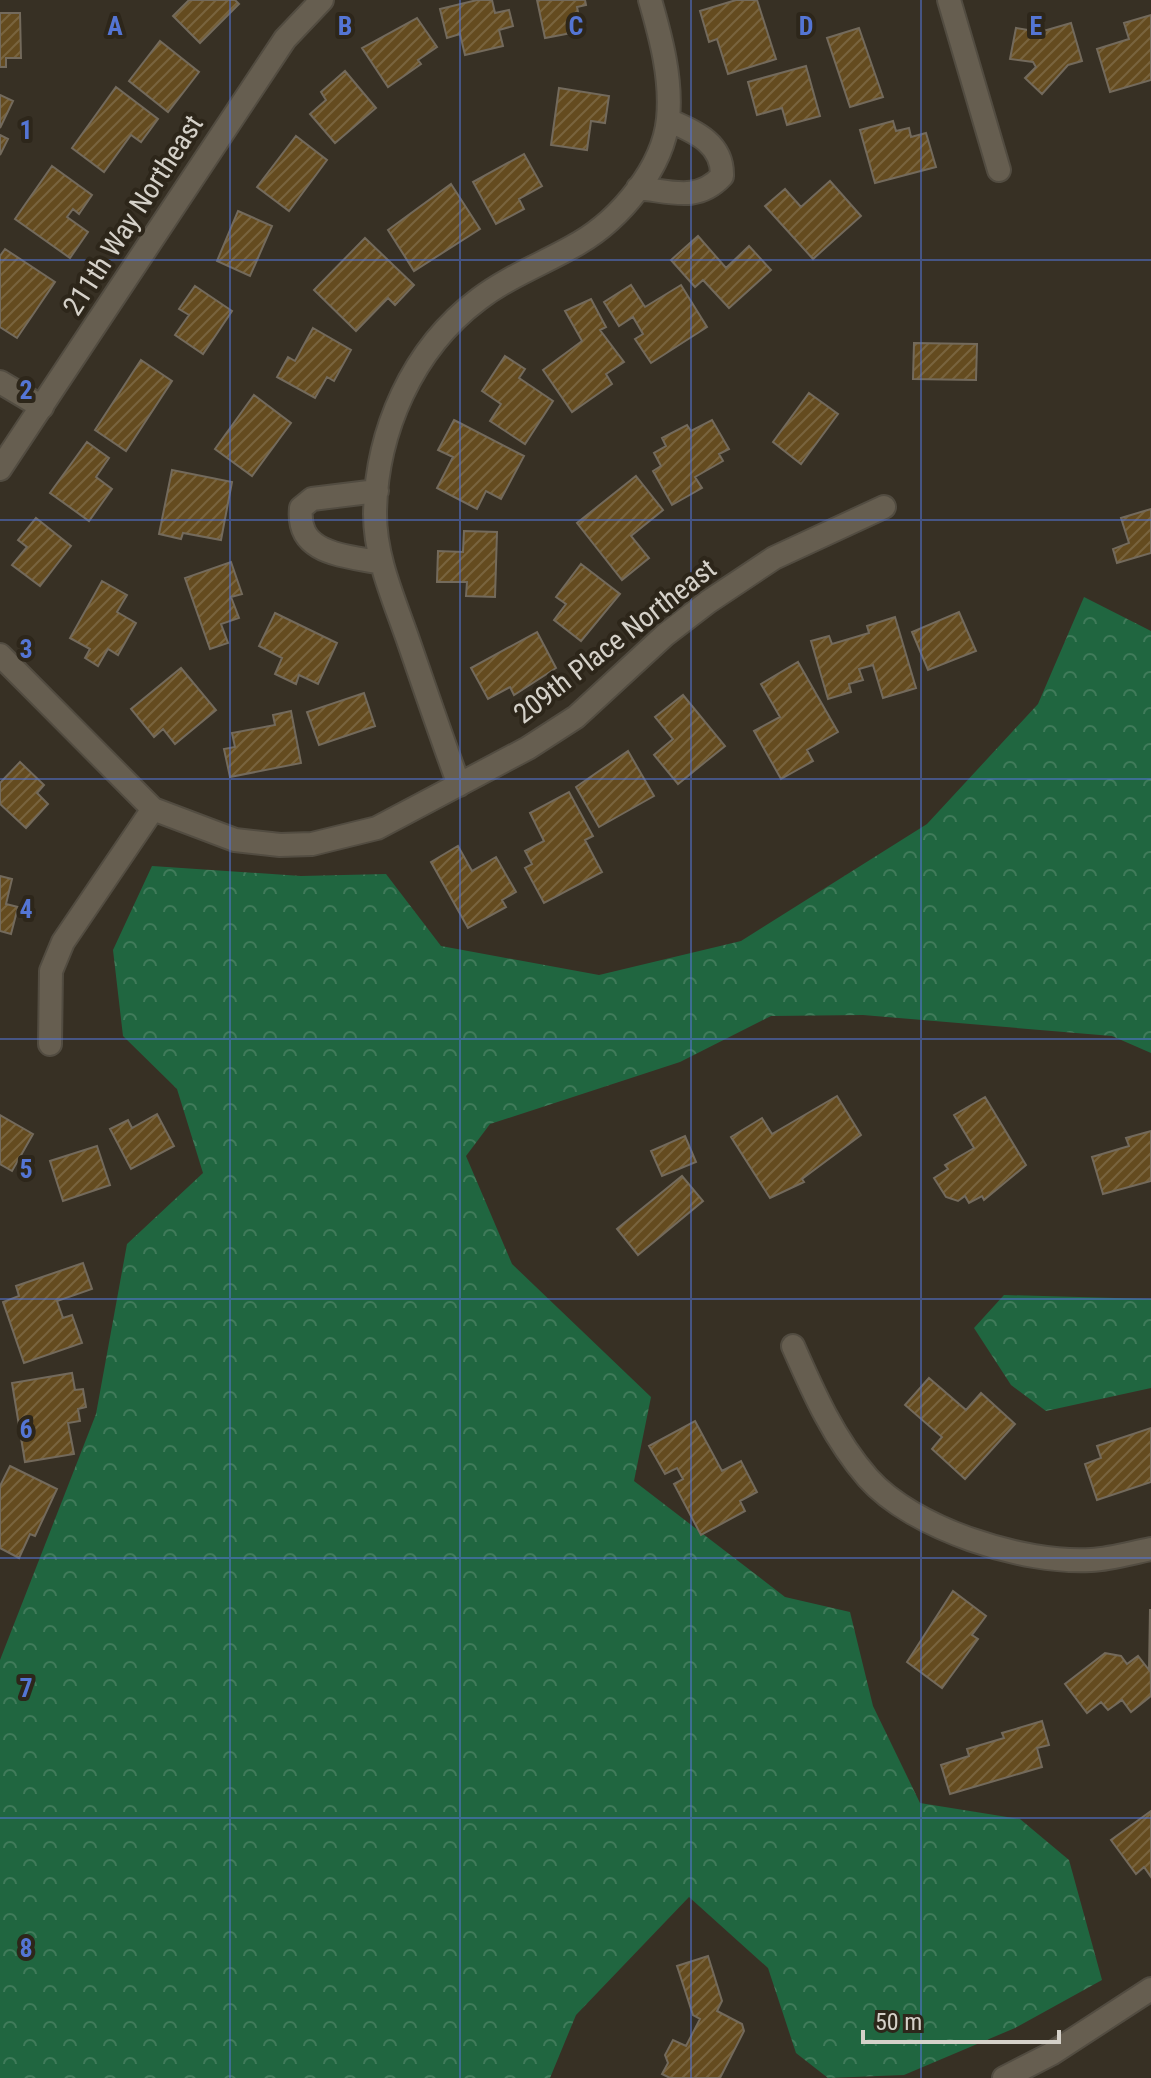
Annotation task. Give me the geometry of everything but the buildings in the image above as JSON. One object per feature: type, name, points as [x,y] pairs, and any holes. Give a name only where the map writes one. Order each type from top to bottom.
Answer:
[{"type":"street","name":"211th Way Northeast","points":[[0,469],[285,39],[322,0]]},
{"type":"street","points":[[459,785],[381,563],[375,517],[379,464],[399,401],[422,354],[481,297],[582,241],[613,219],[638,188],[656,157],[668,120],[667,77],[650,0]]},
{"type":"street","points":[[949,0],[999,170]]},
{"type":"street","points":[[638,188],[696,194],[712,187],[722,176],[723,162],[717,150],[690,130],[668,120]]},
{"type":"street","points":[[0,382],[42,407]]},
{"type":"street","points":[[377,491],[312,499],[301,508],[300,521],[305,536],[316,548],[381,563]]},
{"type":"street","name":"209th Place Northeast","points":[[153,809],[235,840],[280,845],[312,844],[377,828],[576,717],[665,635],[761,567],[884,507]]},
{"type":"street","points":[[0,655],[153,809],[63,942],[51,971],[50,1044]]},
{"type":"street","points":[[793,1346],[839,1442],[871,1481],[907,1509],[957,1533],[1011,1551],[1052,1559],[1092,1560],[1151,1549]]},
{"type":"street","points":[[1004,2078],[1062,2047],[1151,1989]]},
{"type":"green space","points":[[1084,597],[1151,631],[1151,1053],[1112,1036],[863,1015],[771,1016],[680,1062],[490,1124],[466,1156],[512,1264],[651,1397],[634,1481],[785,1597],[850,1612],[873,1706],[920,1803],[1020,1819],[1069,1860],[1102,1980],[1015,2028],[904,2075],[828,2078],[796,2053],[768,1968],[689,1897],[576,2015],[550,2078],[0,2078],[0,1660],[96,1414],[127,1244],[203,1173],[177,1089],[123,1036],[113,950],[152,866],[301,876],[386,874],[441,946],[599,975],[741,941],[927,824],[1038,704]]},
{"type":"green space","points":[[1004,1295],[1151,1299],[1151,1388],[1046,1411],[1011,1385],[974,1328]]}]
